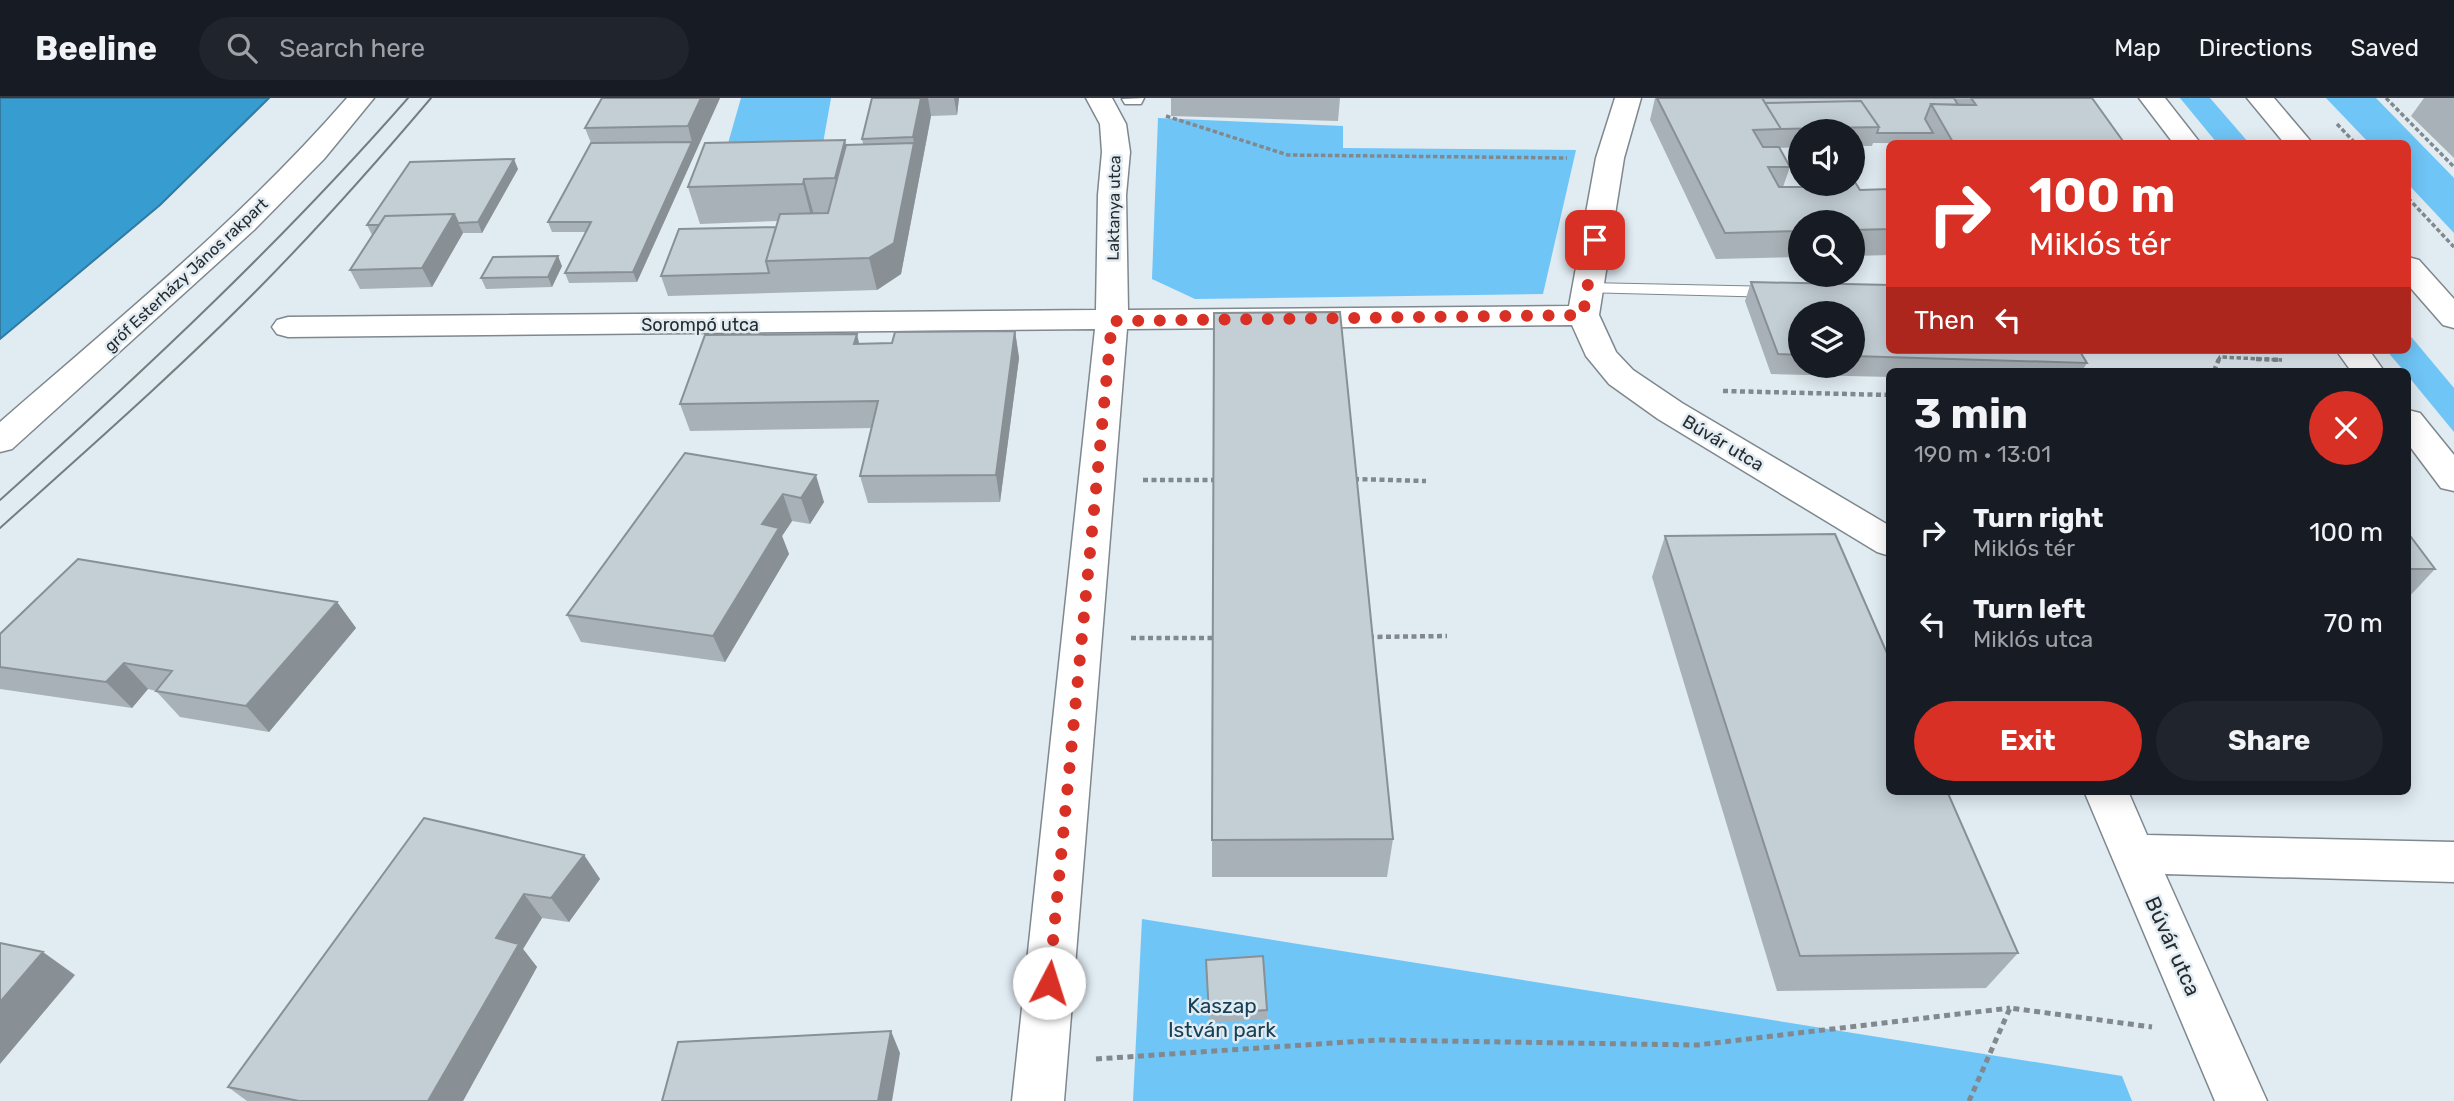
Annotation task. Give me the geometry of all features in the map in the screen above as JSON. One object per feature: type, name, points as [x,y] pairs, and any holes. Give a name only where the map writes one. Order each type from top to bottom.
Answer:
[{"type":"street","name":"gróf Esterházy János rakpart","points":[[0,441],[244,223],[314,153],[360,98]]},
{"type":"street","name":"Laktanya utca","points":[[1040,1082],[1112,321],[1112,195],[1116,152],[1113,124],[1099,98]]},
{"type":"street","points":[[1585,302],[1610,158],[1628,98]]},
{"type":"street","points":[[2152,98],[2185,140]]},
{"type":"street","points":[[2260,98],[2297,140]]},
{"type":"street","points":[[2411,269],[2454,318]]},
{"type":"street","name":"Sorompó utca","points":[[288,327],[1112,321],[1585,302]]},
{"type":"street","name":"Búvár utca","points":[[1585,302],[1602,356],[1621,377],[1670,411],[1886,542]]},
{"type":"street","points":[[2355,354],[2366,368]]},
{"type":"street","points":[[2411,425],[2454,479]]},
{"type":"street","name":"Búvár utca","points":[[2108,795],[2241,1101]]},
{"type":"street","points":[[2133,854],[2454,862]]},
{"type":"lane","points":[[1585,302],[1794,293]]},
{"type":"path","points":[[1133,98],[1162,115],[1288,155],[1610,158]]},
{"type":"path","points":[[2386,98],[2454,167]]},
{"type":"path","points":[[2408,121],[2416,120]]},
{"type":"path","points":[[2411,201],[2454,247]]},
{"type":"path","points":[[2215,368],[2220,357],[2282,359]]},
{"type":"path","points":[[1670,411],[1724,390],[1886,395]]},
{"type":"path","points":[[1350,479],[1426,481]]},
{"type":"path","points":[[1097,480],[1213,480]]},
{"type":"path","points":[[1364,637],[1447,636]]},
{"type":"path","points":[[1081,639],[1213,638]]},
{"type":"path","points":[[1969,1101],[2010,1008]]},
{"type":"path","points":[[1040,1082],[1378,1040],[1697,1045],[2010,1008],[2212,1035]]},
{"type":"green space","points":[[741,98],[831,98],[822,149],[725,154]]},
{"type":"green space","points":[[2180,98],[2210,98],[2246,140],[2215,140]]},
{"type":"green space","points":[[2326,98],[2376,98],[2454,178],[2454,233],[2411,187],[2411,140],[2366,140]]},
{"type":"green space","points":[[1158,118],[1343,126],[1343,148],[1576,150],[1543,294],[1195,299],[1152,279]]},
{"type":"green space","points":[[2411,337],[2454,388],[2454,432],[2411,380],[2411,368],[2401,368],[2389,354],[2411,354]]},
{"type":"green space","name":"Kaszap István park","points":[[1142,919],[2122,1076],[2132,1101],[1133,1101]]},
{"type":"shaded area","points":[[0,98],[269,98],[160,205],[0,339]]},
{"type":"building","points":[[602,98],[701,98],[688,126],[585,128]]},
{"type":"building","points":[[872,98],[921,98],[913,137],[862,139]]},
{"type":"building","points":[[1657,98],[1762,98],[1781,129],[1753,130],[1763,147],[1779,147],[1788,163],[1788,167],[1768,167],[1779,187],[1788,187],[1788,196],[1865,196],[1865,190],[1886,189],[1886,229],[1865,230],[1865,210],[1788,210],[1788,231],[1725,233]]},
{"type":"building","points":[[1762,98],[1954,98],[1958,105],[1931,104],[1925,119],[1933,133],[1877,133],[1879,127],[1861,101],[1765,103]]},
{"type":"building","points":[[1971,98],[2092,98],[2122,140],[1952,140],[1931,104],[1976,105]]},
{"type":"building","points":[[1861,101],[1879,127],[1865,127],[1865,119],[1788,119],[1788,129],[1781,129],[1765,103]]},
{"type":"building","points":[[845,140],[835,178],[804,179],[803,184],[688,187],[705,143]]},
{"type":"building","points":[[692,142],[633,272],[565,273],[591,222],[548,222],[591,143]]},
{"type":"building","points":[[914,143],[894,243],[869,258],[766,261],[780,214],[828,213],[846,145]]},
{"type":"building","points":[[514,159],[478,222],[458,223],[454,214],[385,216],[379,225],[367,225],[410,162]]},
{"type":"building","points":[[454,214],[422,268],[350,270],[385,216]]},
{"type":"building","points":[[776,227],[766,261],[769,273],[661,276],[679,229]]},
{"type":"building","points":[[558,256],[548,277],[481,278],[493,257]]},
{"type":"building","points":[[1751,282],[1788,283],[1788,287],[1886,285],[1886,354],[2081,354],[2087,363],[1865,356],[1865,301],[1788,301],[1788,354],[1778,354]]},
{"type":"building","points":[[1340,312],[1393,839],[1212,840],[1214,313]]},
{"type":"building","points":[[1015,331],[996,475],[860,476],[878,401],[680,404],[705,335],[857,334],[854,344],[892,343],[895,332]]},
{"type":"building","points":[[685,453],[816,475],[801,498],[783,494],[762,524],[779,528],[713,636],[567,615]]},
{"type":"building","points":[[1835,534],[1886,651],[1886,795],[1949,795],[2018,953],[1800,956],[1665,536]]},
{"type":"building","points":[[2411,537],[2435,569],[2411,569]]},
{"type":"building","points":[[78,559],[337,602],[246,706],[156,691],[172,671],[124,663],[106,682],[0,667],[0,634]]},
{"type":"building","points":[[424,818],[584,855],[551,898],[524,894],[496,938],[519,944],[428,1101],[299,1101],[228,1087]]},
{"type":"building","points":[[0,943],[43,952],[0,1002]]},
{"type":"building","points":[[1263,956],[1267,1010],[1209,1014],[1206,960]]},
{"type":"building","points":[[891,1031],[878,1101],[662,1101],[678,1042]]},
{"type":"tram line","points":[[0,500],[261,255],[408,98]]},
{"type":"tram line","points":[[0,528],[229,318],[304,241],[431,98]]},
{"type":"route","points":[[1049,983],[1112,321],[1583,315],[1595,240]]}]
